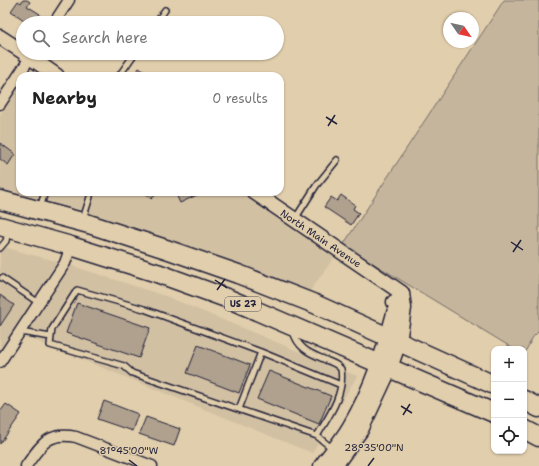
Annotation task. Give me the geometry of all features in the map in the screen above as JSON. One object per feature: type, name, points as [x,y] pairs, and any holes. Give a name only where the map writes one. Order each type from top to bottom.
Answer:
[{"type":"highway","name":"US 27","points":[[0,200],[166,249],[238,274],[315,304],[491,384]]},
{"type":"highway","name":"US 27","points":[[4,227],[157,273],[229,298],[491,413]]},
{"type":"highway","points":[[527,402],[539,408]]},
{"type":"highway","points":[[527,431],[539,437]]},
{"type":"street","points":[[59,16],[69,0]]},
{"type":"street","points":[[0,37],[16,47]]},
{"type":"street","points":[[18,72],[25,60]]},
{"type":"street","points":[[36,60],[52,72]]},
{"type":"street","points":[[0,104],[16,75]]},
{"type":"street","name":"North Main Avenue","points":[[260,196],[402,293],[404,308],[393,339]]},
{"type":"street","points":[[0,362],[65,263],[71,246]]},
{"type":"street","points":[[321,466],[337,457],[361,430],[393,339]]},
{"type":"street","points":[[337,457],[349,427],[362,404],[372,381],[384,365]]},
{"type":"street","points":[[26,466],[44,443],[58,435],[76,437],[152,466]]},
{"type":"lane","points":[[161,16],[165,10]]},
{"type":"lane","points":[[122,72],[130,60]]},
{"type":"lane","points":[[295,220],[316,186],[337,160]]},
{"type":"lane","points":[[39,211],[44,196]]},
{"type":"lane","points":[[82,223],[90,197]]},
{"type":"lane","points":[[0,248],[6,241],[4,227]]},
{"type":"lane","points":[[2,278],[39,303]]},
{"type":"lane","points":[[337,457],[317,436],[132,373],[124,366],[50,345],[52,329],[77,290],[144,309],[261,352],[341,385]]},
{"type":"lane","points":[[292,326],[295,338],[306,352],[339,366],[341,372],[341,385],[338,398],[317,436]]},
{"type":"lane","points":[[20,332],[51,337]]},
{"type":"lane","points":[[238,409],[261,352]]},
{"type":"shaded area","points":[[504,0],[539,0],[539,331],[533,337],[527,348],[527,346],[509,346],[343,245],[472,48],[479,48],[479,38]]},
{"type":"shaded area","points":[[32,65],[42,72],[28,72]]},
{"type":"shaded area","points":[[16,90],[16,196],[250,196],[336,255],[307,295],[0,194],[0,115]]},
{"type":"shaded area","points":[[0,246],[59,262],[0,352]]},
{"type":"shaded area","points":[[70,265],[168,297],[357,376],[312,453],[24,336]]},
{"type":"building","points":[[23,0],[27,0],[30,2],[27,6],[40,14],[39,16],[18,16],[11,11],[18,1],[21,3]]},
{"type":"building","points":[[139,68],[145,72],[136,72]]},
{"type":"building","points":[[0,143],[15,154],[8,165],[0,159]]},
{"type":"building","points":[[341,195],[355,205],[353,209],[359,213],[351,225],[324,207],[331,197],[337,201]]},
{"type":"building","points":[[177,196],[195,196],[180,203]]},
{"type":"building","points":[[0,295],[14,305],[0,326]]},
{"type":"building","points":[[77,303],[150,328],[139,358],[66,333]]},
{"type":"building","points":[[198,345],[250,365],[239,393],[187,373]]},
{"type":"building","points":[[269,371],[331,396],[319,424],[257,399]]},
{"type":"building","points":[[104,401],[138,414],[132,431],[97,419]]},
{"type":"building","points":[[6,404],[21,414],[0,444],[0,412]]},
{"type":"building","points":[[146,417],[180,429],[174,446],[139,434]]}]
